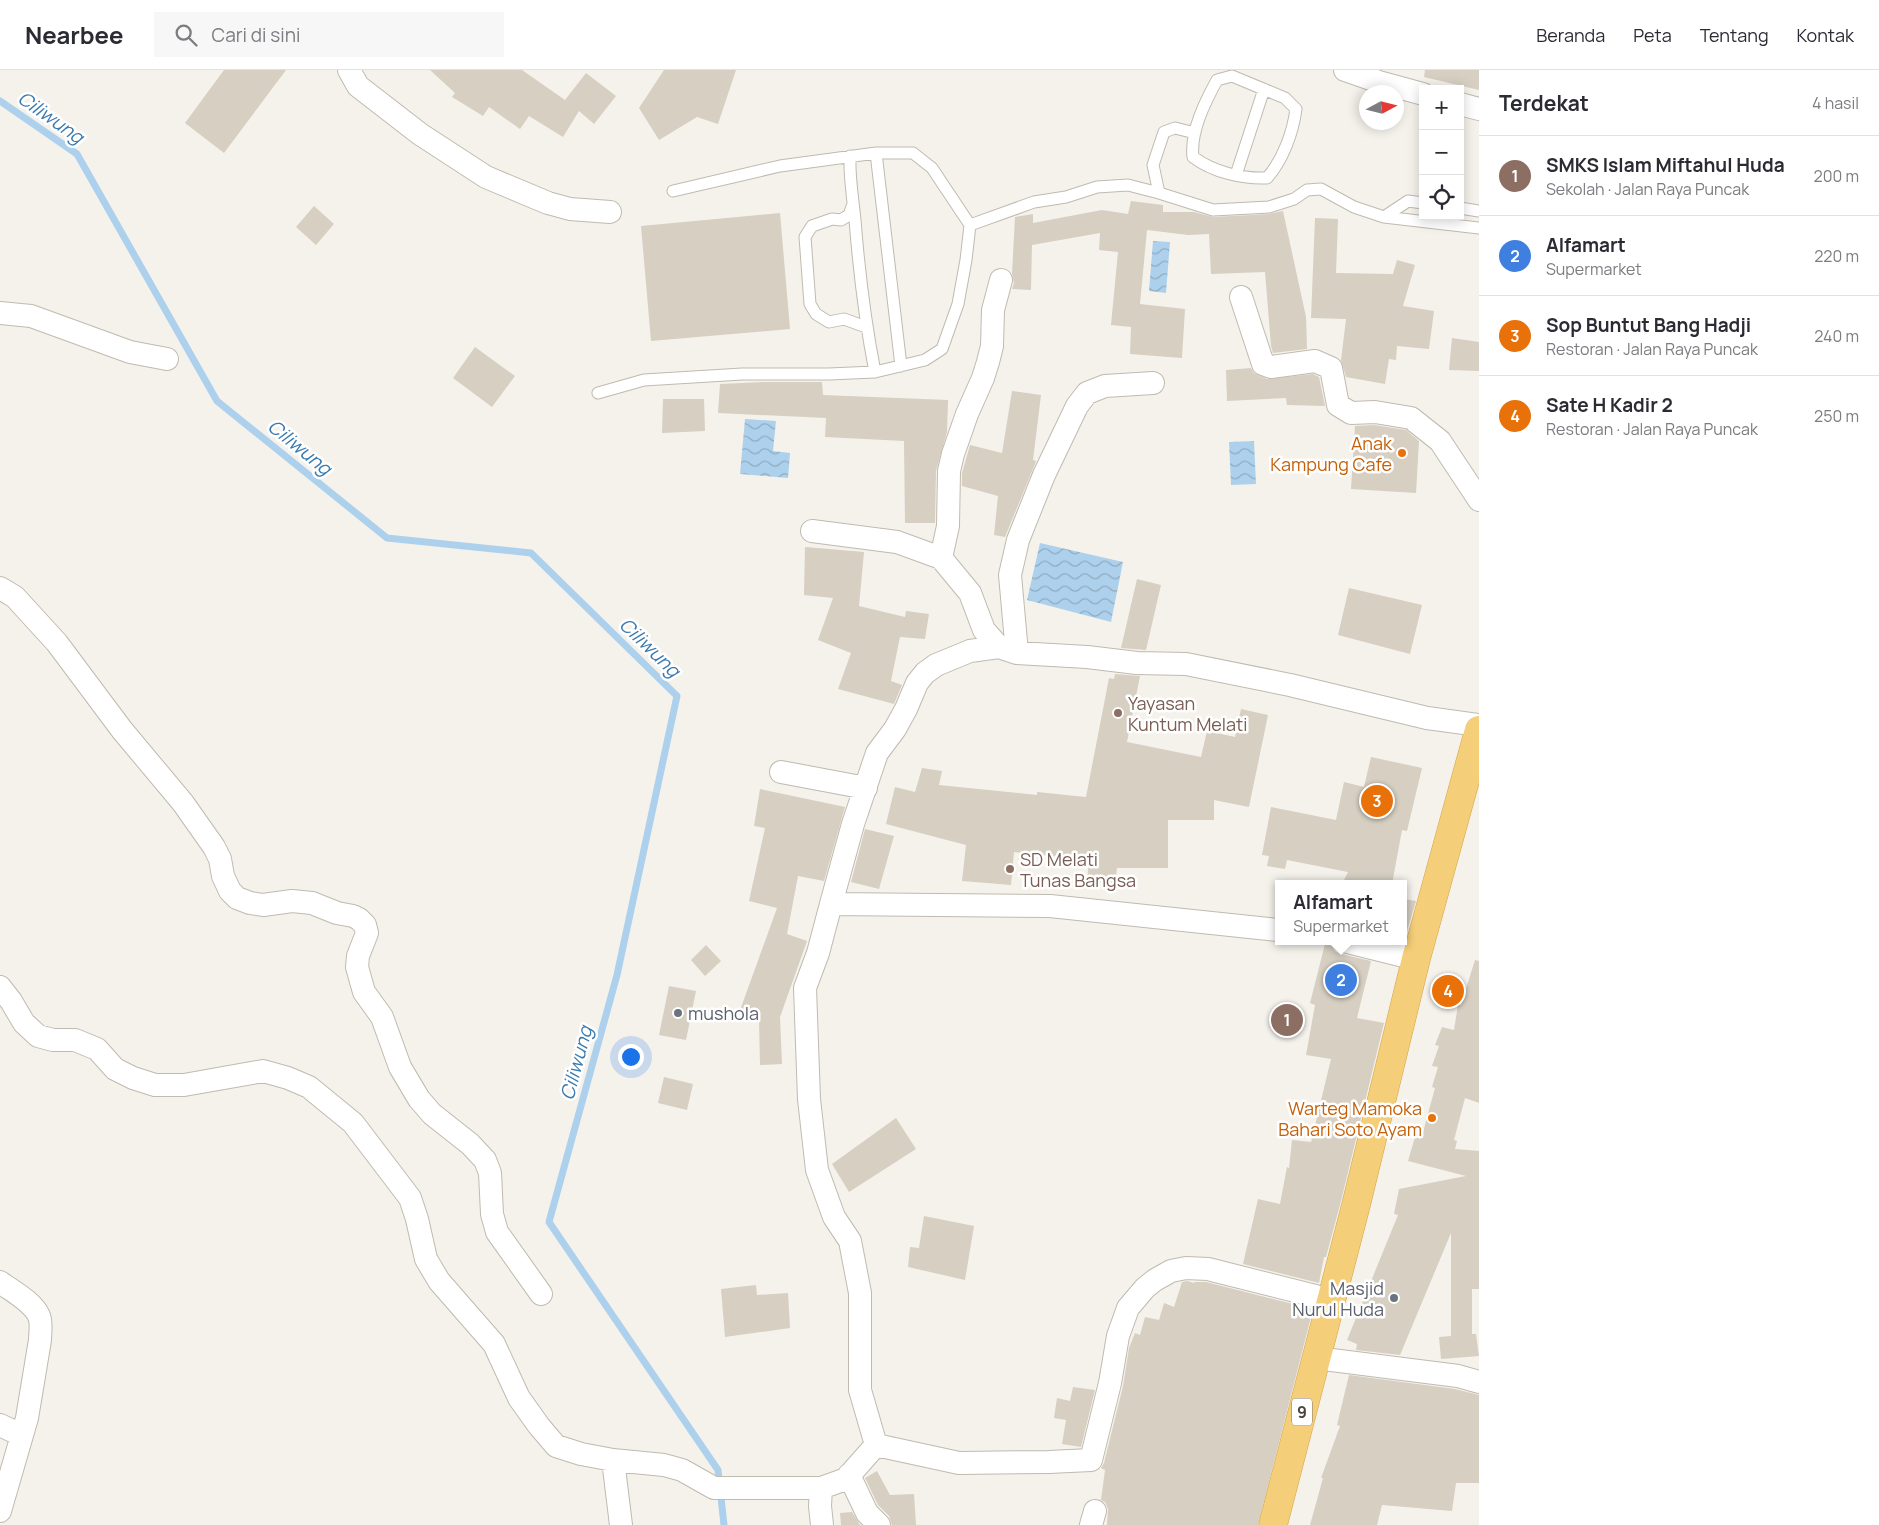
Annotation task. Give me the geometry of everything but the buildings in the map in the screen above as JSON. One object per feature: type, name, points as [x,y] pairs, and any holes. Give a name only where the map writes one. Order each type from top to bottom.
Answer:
[{"type":"highway","name":"9","points":[[1273,1525],[1356,1205],[1416,959],[1473,776],[1479,730]]},
{"type":"street","points":[[349,70],[358,86],[420,134],[486,177],[509,185],[548,203],[570,209],[610,212]]},
{"type":"street","points":[[1345,70],[1419,93]]},
{"type":"street","points":[[1464,105],[1479,109]]},
{"type":"street","points":[[941,558],[950,512],[949,472],[953,454],[967,414],[988,362],[992,346],[993,310],[1001,280]]},
{"type":"street","points":[[1242,297],[1263,364],[1271,367],[1315,361],[1331,368],[1338,404],[1351,412],[1375,412],[1411,418],[1440,441],[1479,500]]},
{"type":"street","points":[[0,313],[31,316],[130,352],[167,359]]},
{"type":"street","points":[[1008,650],[1010,575],[1018,540],[1044,475],[1077,406],[1088,393],[1106,386],[1153,383]]},
{"type":"street","points":[[812,531],[897,542],[941,558],[970,593],[984,630],[1008,650]]},
{"type":"street","points":[[0,588],[15,597],[57,644],[122,730],[183,803],[214,847],[220,860],[223,876],[230,891],[237,898],[263,905],[292,901],[312,903],[337,913],[354,916],[365,926],[367,933],[358,956],[357,968],[364,992],[382,1017],[400,1067],[419,1099],[432,1114],[470,1144],[485,1160],[490,1173],[492,1214],[497,1232],[541,1294]]},
{"type":"street","points":[[876,1445],[860,1390],[860,1293],[850,1241],[834,1217],[817,1170],[809,1099],[805,988],[818,952],[853,824],[877,753],[895,729],[917,683],[925,673],[936,665],[970,651],[1008,650],[1137,663],[1186,664],[1290,685],[1427,718],[1479,725]]},
{"type":"street","points":[[781,772],[866,788]]},
{"type":"street","points":[[831,904],[1050,906],[1275,930]]},
{"type":"street","points":[[1360,945],[1416,959]]},
{"type":"street","points":[[0,987],[24,1023],[38,1036],[53,1040],[75,1040],[97,1049],[116,1069],[132,1078],[155,1085],[184,1085],[263,1071],[288,1078],[309,1087],[353,1123],[410,1198],[426,1259],[439,1281],[494,1344],[519,1398],[556,1446],[581,1454],[613,1460],[664,1464],[682,1470],[714,1488],[821,1488],[846,1479],[876,1445]]},
{"type":"street","points":[[876,1445],[959,1463],[1091,1460],[1110,1383],[1120,1329],[1128,1308],[1145,1288],[1155,1280],[1171,1271],[1186,1268],[1208,1269],[1331,1300]]},
{"type":"street","points":[[0,1282],[32,1306],[39,1316],[41,1328],[26,1418],[0,1511]]},
{"type":"street","points":[[1316,1358],[1458,1376],[1479,1382]]},
{"type":"street","points":[[0,1425],[21,1435]]},
{"type":"street","points":[[613,1460],[621,1525]]},
{"type":"street","points":[[849,1476],[868,1513],[879,1525]]},
{"type":"street","points":[[821,1488],[822,1525]]},
{"type":"lane","points":[[1232,76],[1285,98],[1296,109],[1294,121],[1276,168],[1268,178],[1236,175],[1204,166],[1193,157],[1192,150],[1195,132],[1209,95],[1217,80],[1232,76]]},
{"type":"lane","points":[[1236,175],[1264,89]]},
{"type":"lane","points":[[1159,193],[1153,165],[1164,132],[1175,128],[1195,132]]},
{"type":"lane","points":[[876,153],[901,366]]},
{"type":"lane","points":[[598,393],[644,380],[742,374],[875,372],[924,360],[942,349],[958,304],[970,225],[932,168],[913,154],[876,153],[780,166],[673,191]]},
{"type":"lane","points":[[850,156],[849,176],[866,327],[875,372]]},
{"type":"lane","points":[[970,225],[1034,202],[1066,198],[1097,187],[1128,186],[1159,193],[1213,210],[1269,207],[1294,199],[1308,190],[1321,189],[1354,207],[1384,217],[1479,228]]},
{"type":"lane","points":[[1384,217],[1408,201],[1419,202]]},
{"type":"lane","points":[[853,204],[849,215],[841,220],[832,219],[812,226],[805,237],[810,304],[816,314],[829,322],[844,319],[866,327]]},
{"type":"lane","points":[[1464,209],[1479,211]]},
{"type":"water","points":[[1153,241],[1170,242],[1166,293],[1149,291]]},
{"type":"water","points":[[745,419],[776,421],[773,451],[790,453],[788,478],[740,474]]},
{"type":"water","points":[[1254,441],[1256,484],[1231,485],[1229,442]]},
{"type":"water","points":[[1040,543],[1123,562],[1111,622],[1027,600]]},
{"type":"waterway","name":"Ciliwung","points":[[0,101],[77,154],[217,401],[387,538],[531,553],[677,696],[617,975],[549,1222],[718,1470],[724,1525]]},
{"type":"place","name":"Anak Kampung Cafe","points":[[1402,453]]},
{"type":"place","name":"Yayasan Kuntum Melati","points":[[1118,713]]},
{"type":"place","name":"Sop Buntut Bang Hadji","points":[[1377,801]]},
{"type":"place","name":"SD Melati Tunas Bangsa","points":[[1010,869]]},
{"type":"place","name":"Alfamart","points":[[1341,980]]},
{"type":"place","name":"Sate H Kadir 2","points":[[1448,991]]},
{"type":"place","name":"mushola","points":[[678,1013]]},
{"type":"place","name":"SMKS Islam Miftahul Huda","points":[[1287,1020]]},
{"type":"place","name":"Warteg Mamoka Bahari Soto Ayam","points":[[1432,1118]]},
{"type":"place","name":"Masjid Nurul Huda","points":[[1394,1298]]}]
